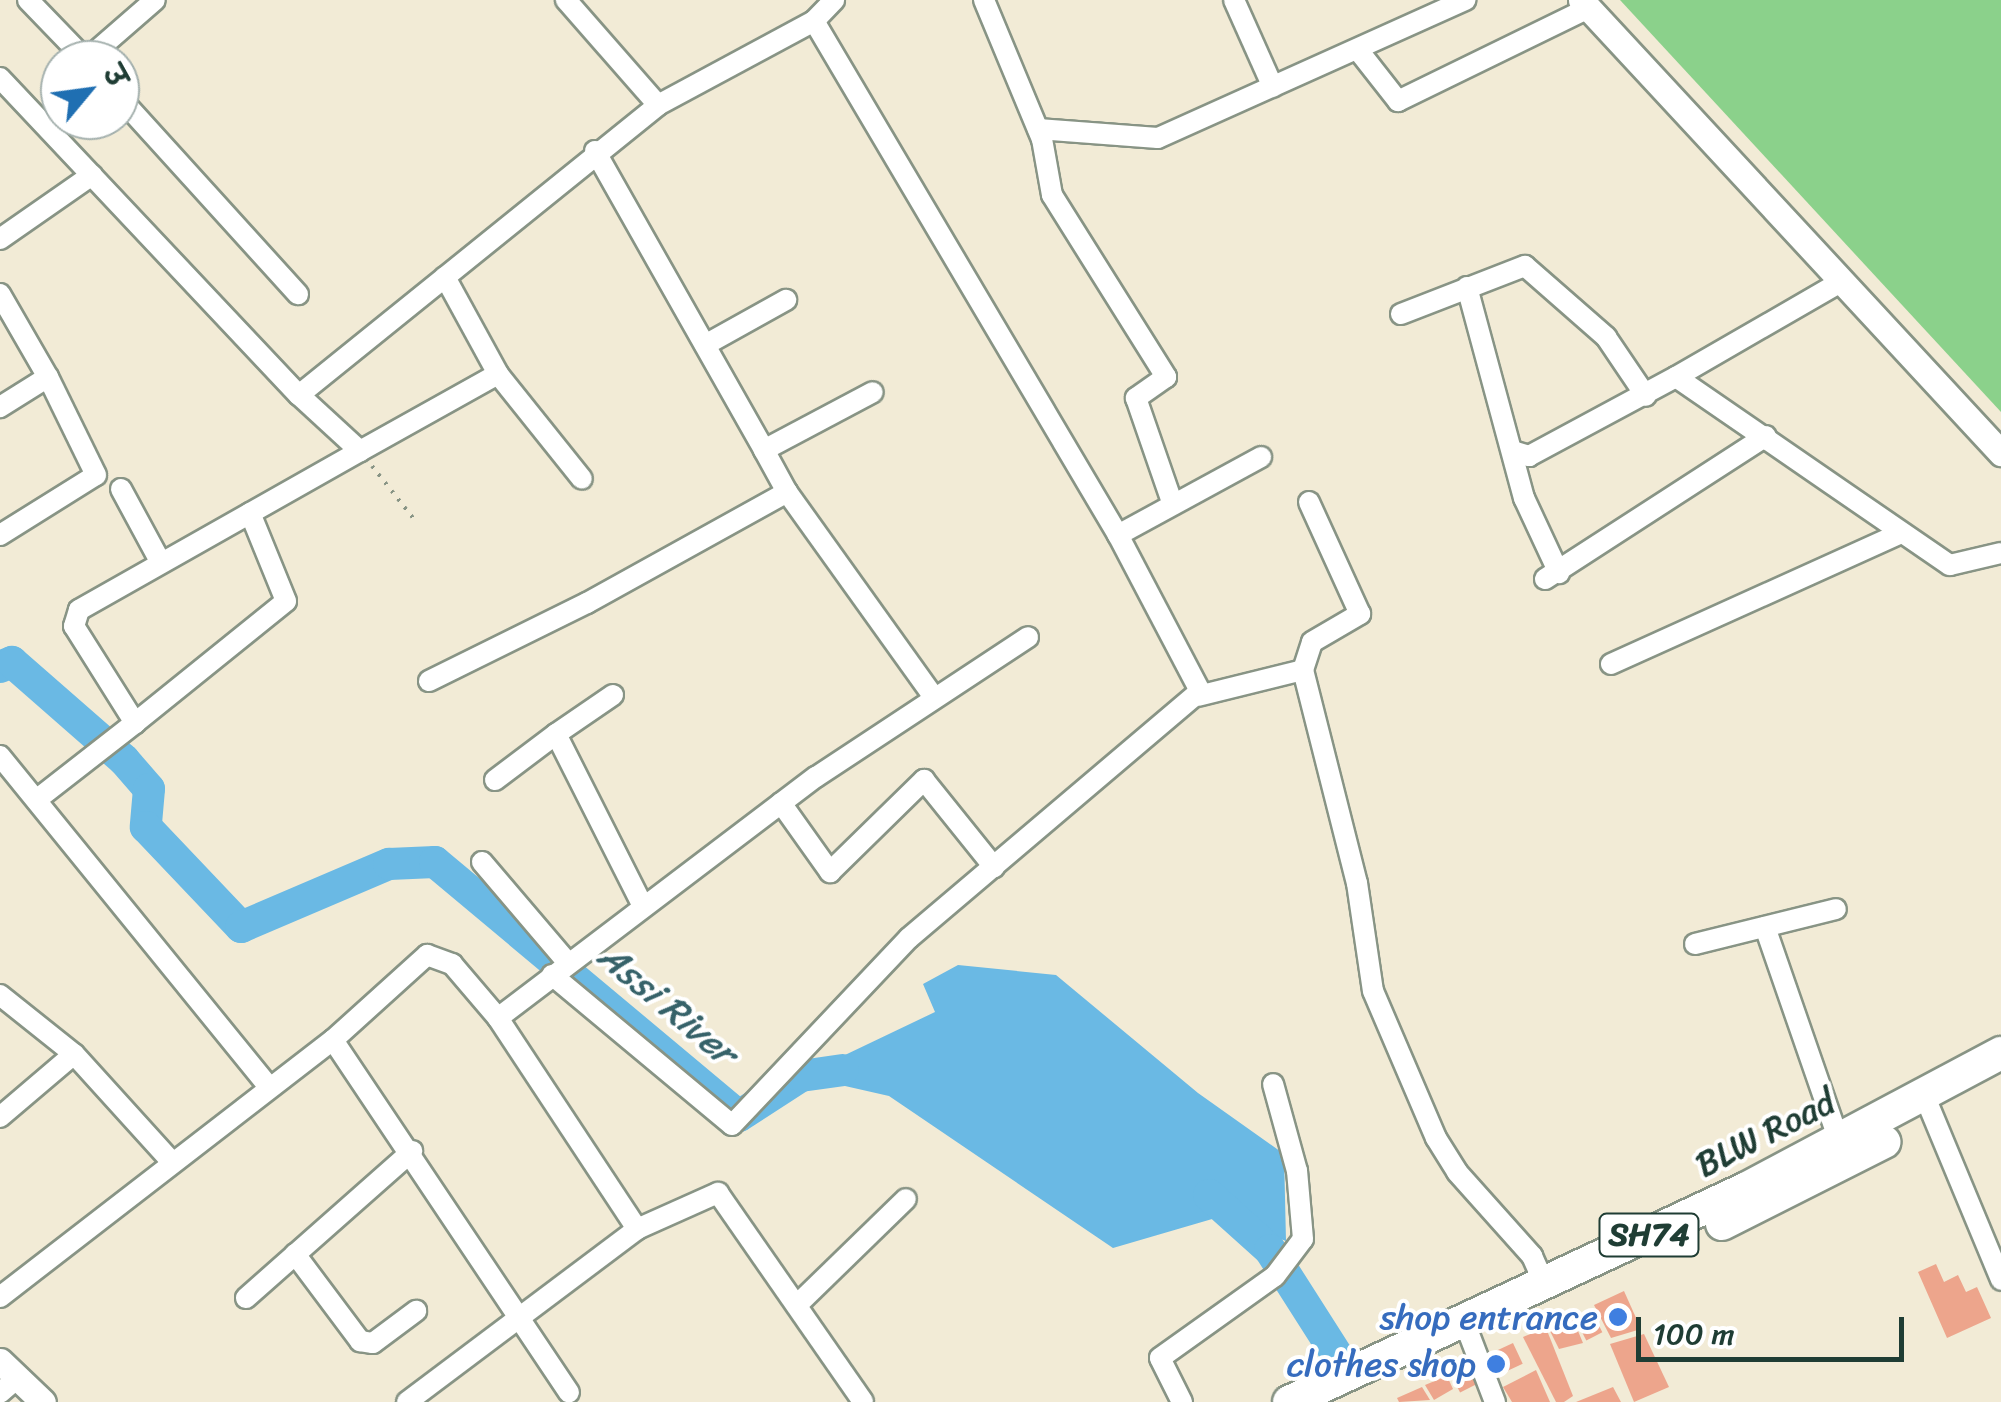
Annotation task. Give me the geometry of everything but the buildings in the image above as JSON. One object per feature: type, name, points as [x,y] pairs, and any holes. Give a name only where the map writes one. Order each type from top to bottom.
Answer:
[{"type":"main road","name":"BLW Road","points":[[1289,1402],[1335,1396],[1467,1330],[1545,1285],[1724,1211],[1839,1141],[1928,1106],[2001,1052]]},
{"type":"main road","name":"SH74","points":[[1467,1330],[1724,1211],[1928,1106],[2001,1076]]},
{"type":"street","points":[[28,0],[67,40]]},
{"type":"street","points":[[109,40],[155,0]]},
{"type":"street","points":[[566,0],[658,105]]},
{"type":"street","points":[[298,395],[595,151],[658,105],[814,21],[834,0]]},
{"type":"street","points":[[984,0],[1038,129],[1052,195],[1166,377],[1136,398],[1172,502]]},
{"type":"street","points":[[1234,0],[1273,87]]},
{"type":"street","points":[[1038,129],[1158,138],[1465,0]]},
{"type":"street","points":[[1358,50],[1398,101],[1585,4],[2001,453]]},
{"type":"street","points":[[814,21],[1118,535],[1200,688],[1198,696]]},
{"type":"street","points":[[0,78],[298,395],[360,451]]},
{"type":"street","points":[[140,120],[298,294]]},
{"type":"street","points":[[595,151],[787,492],[934,697]]},
{"type":"street","points":[[0,239],[92,176]]},
{"type":"street","points":[[1401,314],[1517,266],[1534,270],[1606,337],[1646,396]]},
{"type":"street","points":[[445,277],[498,374],[582,479]]},
{"type":"street","points":[[1516,452],[1529,456],[1646,396],[1842,281]]},
{"type":"street","points":[[1467,287],[1516,452],[1524,498],[1552,576],[1766,436]]},
{"type":"street","points":[[0,294],[48,377],[96,475],[0,534]]},
{"type":"street","points":[[704,346],[786,300]]},
{"type":"street","points":[[136,723],[73,617],[160,560],[498,374]]},
{"type":"street","points":[[0,407],[48,377]]},
{"type":"street","points":[[1676,377],[1950,566],[2001,554]]},
{"type":"street","points":[[764,450],[872,392]]},
{"type":"street","points":[[1118,535],[1260,457]]},
{"type":"street","points":[[121,489],[160,560]]},
{"type":"street","points":[[429,681],[587,603],[787,492]]},
{"type":"street","points":[[1309,502],[1360,614],[1312,642],[1303,670],[1356,884],[1373,991],[1436,1138],[1457,1172],[1532,1256],[1545,1285]]},
{"type":"street","points":[[36,800],[286,601],[250,513]]},
{"type":"street","points":[[1611,664],[1901,533]]},
{"type":"street","points":[[498,1018],[642,904],[780,803],[1028,637]]},
{"type":"street","points":[[482,862],[560,969],[732,1125],[910,938],[1198,696],[1303,670]]},
{"type":"street","points":[[496,780],[613,695]]},
{"type":"street","points":[[556,734],[642,904]]},
{"type":"street","points":[[1,760],[269,1088]]},
{"type":"street","points":[[780,803],[830,872],[924,780],[994,867]]},
{"type":"street","points":[[1695,944],[1836,909]]},
{"type":"street","points":[[1765,927],[1839,1141]]},
{"type":"street","points":[[0,1297],[171,1161],[334,1040],[427,955],[452,964],[498,1018],[637,1230]]},
{"type":"street","points":[[0,995],[74,1054],[171,1161]]},
{"type":"street","points":[[334,1040],[412,1151],[568,1392]]},
{"type":"street","points":[[0,1118],[74,1054]]},
{"type":"street","points":[[1182,1402],[1160,1358],[1281,1271],[1303,1239],[1302,1202],[1272,1084]]},
{"type":"street","points":[[1928,1106],[2001,1280]]},
{"type":"street","points":[[246,1298],[412,1151]]},
{"type":"street","points":[[408,1402],[519,1312],[637,1230],[718,1193],[799,1303],[863,1402]]},
{"type":"street","points":[[799,1303],[906,1199]]},
{"type":"street","points":[[294,1254],[360,1341],[373,1343],[416,1311]]},
{"type":"street","points":[[1467,1330],[1495,1402]]},
{"type":"street","points":[[5,1377],[43,1402]]},
{"type":"path","points":[[360,451],[417,523]]},
{"type":"green space","points":[[1620,0],[2001,0],[2001,412]]},
{"type":"water","points":[[958,965],[1056,975],[1198,1093],[1284,1154],[1286,1241],[1219,1217],[1113,1248],[889,1096],[801,1076],[935,1012],[923,984]]},
{"type":"waterway","name":"Assi River","points":[[0,667],[12,662],[124,760],[149,789],[146,827],[241,927],[389,864],[435,862],[739,1116],[801,1076],[843,1070]]},
{"type":"waterway","name":"Assi River","points":[[1209,1195],[1270,1250],[1337,1355]]},
{"type":"place","name":"shop entrance","points":[[1618,1317]]},
{"type":"place","name":"clothes shop","points":[[1496,1364]]}]
